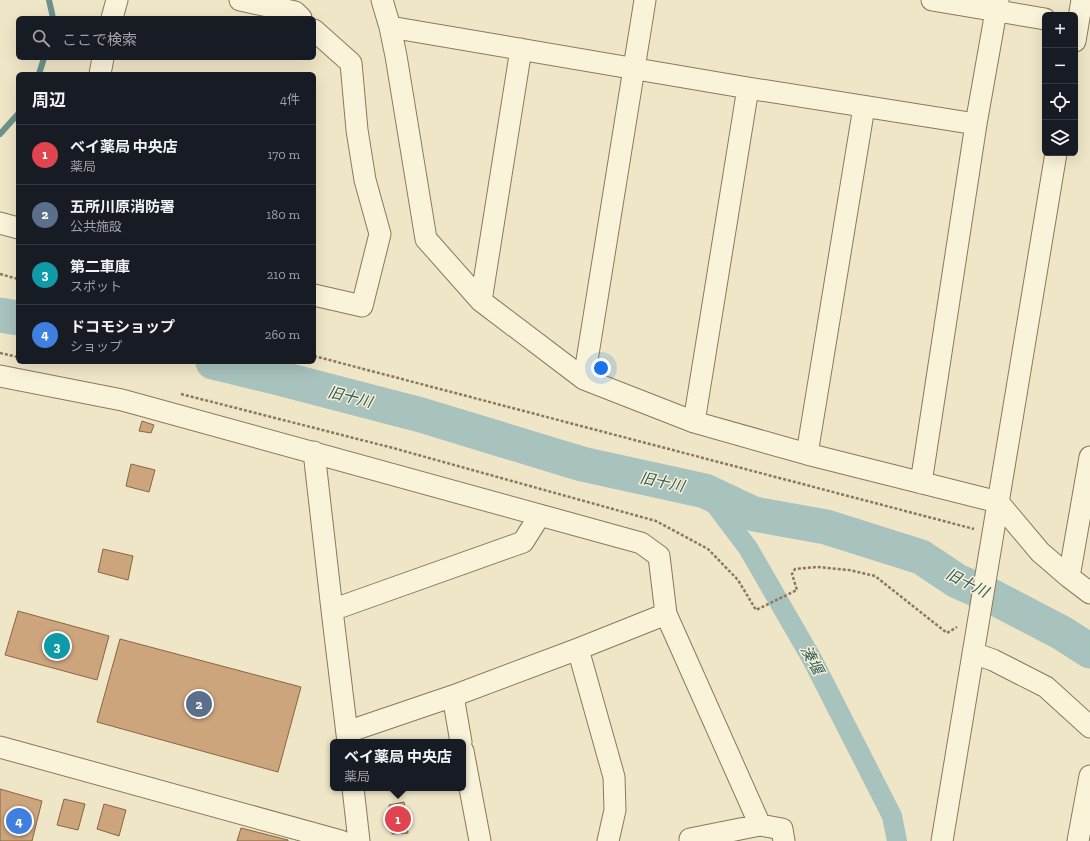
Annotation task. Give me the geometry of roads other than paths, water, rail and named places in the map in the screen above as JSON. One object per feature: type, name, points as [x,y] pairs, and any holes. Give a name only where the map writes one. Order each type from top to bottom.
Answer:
[{"type":"street","points":[[113,16],[117,0]]},
{"type":"street","points":[[240,0],[295,12],[299,16]]},
{"type":"street","points":[[382,0],[390,27],[426,239],[481,301],[584,380],[694,422],[807,454],[921,484],[998,502],[1040,552],[1069,578],[1090,593]]},
{"type":"street","points":[[584,380],[646,0]]},
{"type":"street","points":[[932,0],[997,5],[1042,18]]},
{"type":"street","points":[[1079,29],[1082,0]]},
{"type":"street","points":[[921,484],[976,124],[997,5]]},
{"type":"street","points":[[390,27],[748,88],[976,124]]},
{"type":"street","points":[[316,32],[351,63],[357,130],[365,180],[380,234],[362,306],[316,295]]},
{"type":"street","points":[[481,301],[520,49]]},
{"type":"street","points":[[100,72],[103,60]]},
{"type":"street","points":[[694,422],[748,88]]},
{"type":"street","points":[[807,454],[864,107]]},
{"type":"street","points":[[942,841],[973,653],[968,629],[989,557],[1056,156]]},
{"type":"street","points":[[0,223],[16,227]]},
{"type":"street","points":[[0,376],[122,400],[641,543],[659,556],[666,614],[760,825]]},
{"type":"street","points":[[314,452],[348,737],[666,614]]},
{"type":"street","points":[[1069,578],[1090,457]]},
{"type":"street","points":[[332,610],[523,542],[540,515]]},
{"type":"street","points":[[578,649],[614,777],[615,810],[608,841]]},
{"type":"street","points":[[973,653],[993,660],[1046,687],[1090,727]]},
{"type":"street","points":[[452,696],[460,739]]},
{"type":"street","points":[[0,747],[341,841]]},
{"type":"street","points":[[466,768],[480,841]]},
{"type":"street","points":[[1078,841],[1090,776]]},
{"type":"street","points":[[353,791],[359,841]]},
{"type":"street","points":[[691,841],[690,839],[760,825],[782,829],[784,841]]},
{"type":"waterway","points":[[49,0],[53,16]]},
{"type":"waterway","points":[[40,72],[43,60]]},
{"type":"waterway","points":[[0,134],[16,116]]},
{"type":"waterway","name":"旧十川","points":[[0,315],[16,318]]},
{"type":"waterway","name":"旧十川","points":[[221,364],[421,415],[582,464],[705,491],[754,514],[826,527],[921,557],[957,581],[991,596],[1062,633],[1090,651]]},
{"type":"waterway","name":"湊堰","points":[[705,491],[748,548],[812,659],[892,816],[897,841]]},
{"type":"place","name":"第二車庫","points":[[57,646]]},
{"type":"place","name":"五所川原消防署","points":[[199,704]]},
{"type":"place","name":"ベイ薬局 中央店","points":[[398,819]]},
{"type":"place","name":"ドコモショップ","points":[[19,821]]}]
